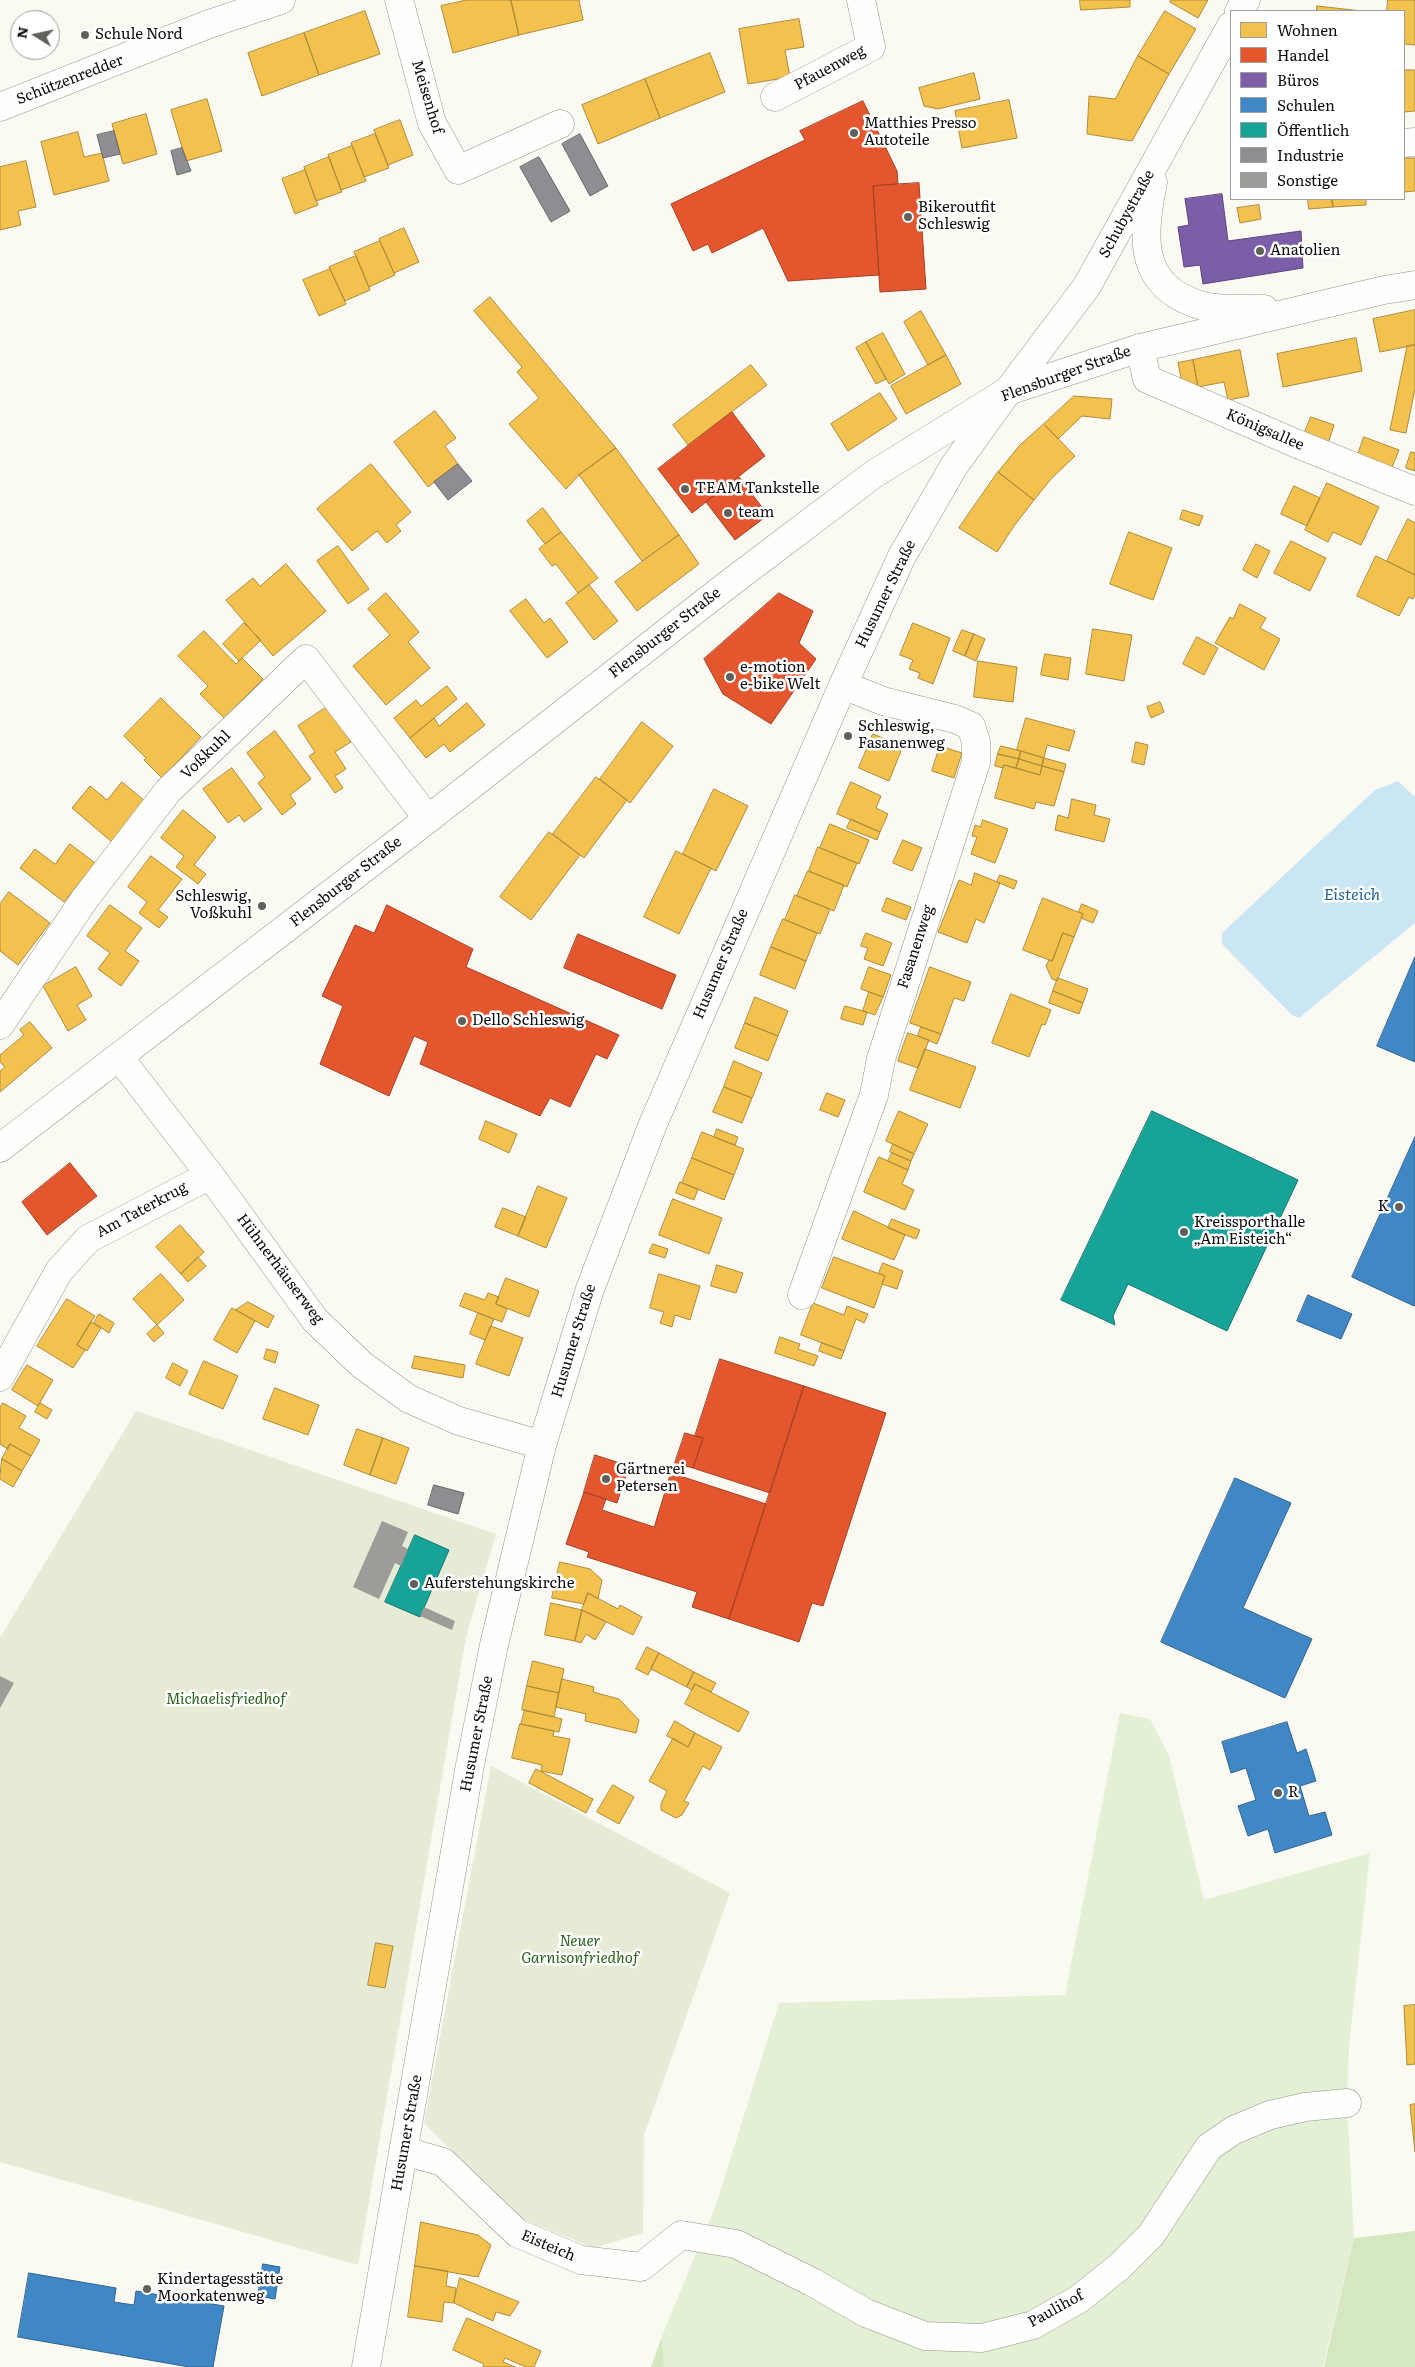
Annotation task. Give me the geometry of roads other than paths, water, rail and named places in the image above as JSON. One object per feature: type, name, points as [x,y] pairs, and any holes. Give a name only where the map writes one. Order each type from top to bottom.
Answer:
[{"type":"street","name":"Schützenredder","points":[[0,107],[209,24],[281,0]]},
{"type":"street","name":"Meisenhof","points":[[399,0],[432,123],[458,170],[560,124]]},
{"type":"street","name":"Pfauenweg","points":[[775,97],[871,46],[861,0]]},
{"type":"street","name":"Schubystraße","points":[[1008,392],[1087,286],[1230,28]]},
{"type":"street","points":[[1157,161],[1148,206],[1146,247],[1158,281],[1176,295],[1204,306],[1296,310]]},
{"type":"street","name":"Flensburger Straße","points":[[0,1148],[859,485],[1008,392],[1140,348],[1296,310],[1415,285]]},
{"type":"street","name":"Königsallee","points":[[1140,348],[1147,379],[1295,443],[1415,491]]},
{"type":"street","name":"Husumer Straße","points":[[366,2367],[470,1765],[494,1646],[542,1445],[590,1289],[653,1124],[842,685],[902,556],[954,466],[1008,392]]},
{"type":"street","name":"Voßkuhl","points":[[0,1025],[84,900],[168,791],[306,659],[428,819]]},
{"type":"street","name":"Fasanenweg","points":[[802,1295],[874,1095],[881,1059],[976,762],[976,742],[971,726],[955,719],[882,702],[842,685]]},
{"type":"street","name":"Hühnerhäuserweg","points":[[119,1057],[210,1175],[315,1320],[362,1365],[409,1399],[459,1420],[542,1445]]},
{"type":"street","name":"Am Taterkrug","points":[[0,1377],[58,1271],[88,1239],[210,1175]]},
{"type":"street","name":"Paulihof","points":[[680,2235],[736,2244],[812,2282],[866,2313],[925,2336],[982,2338],[1032,2325],[1079,2299],[1120,2266],[1151,2235],[1209,2147],[1234,2130],[1270,2115],[1305,2107],[1347,2103]]},
{"type":"street","name":"Eisteich","points":[[404,2151],[443,2162],[517,2233],[581,2260],[642,2267],[680,2235]]},
{"type":"water","name":"Eisteich","points":[[1398,781],[1415,797],[1415,923],[1299,1018],[1292,1015],[1222,944],[1222,933],[1375,790]]},
{"type":"place","name":"Schule Nord","points":[[85,35]]},
{"type":"place","name":"Matthies Presso Autoteile","points":[[854,133]]},
{"type":"place","name":"Bikeroutfit Schleswig","points":[[908,217]]},
{"type":"place","name":"Anatolien","points":[[1260,251]]},
{"type":"place","name":"TEAM Tankstelle","points":[[685,489]]},
{"type":"place","name":"team","points":[[728,513]]},
{"type":"place","name":"e-motion e-bike Welt","points":[[730,677]]},
{"type":"place","name":"Schleswig, Fasanenweg","points":[[848,736]]},
{"type":"place","name":"Schleswig, Voßkuhl","points":[[262,906]]},
{"type":"place","name":"Dello Schleswig","points":[[462,1021]]},
{"type":"place","name":"K","points":[[1399,1207]]},
{"type":"place","name":"Kreissporthalle „Am Eisteich“","points":[[1184,1232]]},
{"type":"place","name":"Gärtnerei Petersen","points":[[606,1479]]},
{"type":"place","name":"Auferstehungskirche","points":[[414,1584]]},
{"type":"place","name":"R","points":[[1278,1793]]},
{"type":"place","name":"Kindertagesstätte Moorkatenweg","points":[[147,2289]]},
{"type":"park label","name":"Michaelisfriedhof","points":[[226,1700]]},
{"type":"park label","name":"Neuer Garnisonfriedhof","points":[[580,1950]]}]
